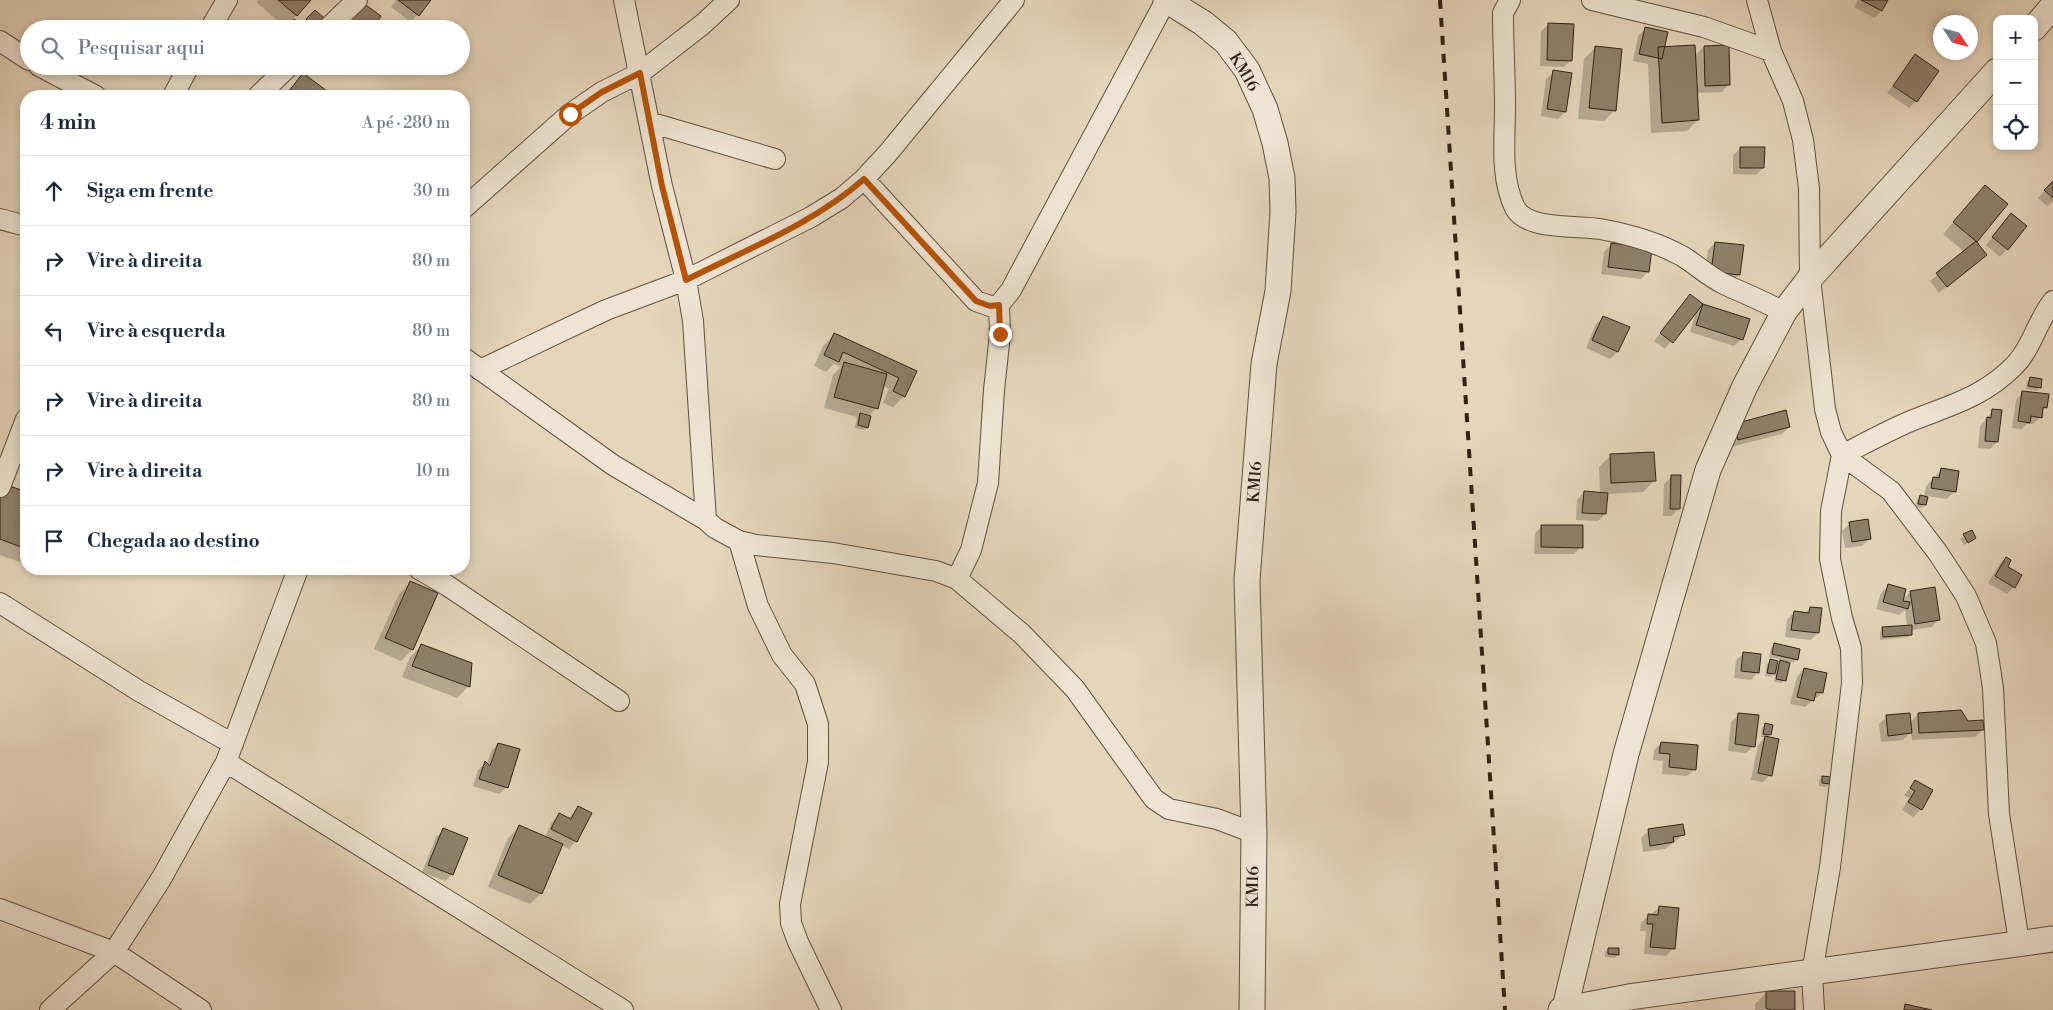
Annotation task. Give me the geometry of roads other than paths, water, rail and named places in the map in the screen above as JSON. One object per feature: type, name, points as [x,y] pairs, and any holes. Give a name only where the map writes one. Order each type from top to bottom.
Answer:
[{"type":"street","points":[[215,20],[227,0]]},
{"type":"street","points":[[336,20],[357,0]]},
{"type":"street","points":[[624,0],[662,186],[686,280],[693,321],[706,520]]},
{"type":"street","points":[[470,203],[570,114],[602,92],[640,73],[703,24],[730,0]]},
{"type":"street","points":[[480,370],[606,310],[686,280],[811,217],[842,198],[864,179],[888,153],[1014,0]]},
{"type":"street","points":[[957,579],[970,550],[988,483],[1000,334],[999,305],[1011,290],[1166,0]]},
{"type":"street","name":"KM16","points":[[1166,0],[1203,23],[1226,42],[1247,70],[1265,109],[1275,143],[1282,178],[1283,212],[1278,291],[1264,364],[1247,580],[1254,832],[1252,1010]]},
{"type":"street","points":[[1510,0],[1503,13],[1504,157],[1508,187],[1516,208],[1523,218],[1533,222],[1599,229],[1639,238],[1669,249],[1726,285],[1784,312]]},
{"type":"street","points":[[1592,0],[1704,27],[1771,51]]},
{"type":"street","points":[[1757,0],[1771,51],[1793,100],[1803,140],[1809,188],[1810,278],[1825,408],[1830,432],[1842,454],[1891,491],[1938,553],[1966,596],[1986,643],[1993,688],[1999,814],[2019,942]]},
{"type":"street","points":[[2038,23],[2053,6]]},
{"type":"street","points":[[0,41],[20,54]]},
{"type":"street","points":[[56,75],[85,90]]},
{"type":"street","points":[[176,90],[184,75]]},
{"type":"street","points":[[264,90],[280,75]]},
{"type":"street","points":[[1993,76],[1810,278],[1784,312],[1745,386],[1708,470],[1626,754],[1564,1009],[1629,997],[1812,973],[2019,942],[2053,939]]},
{"type":"street","points":[[650,122],[775,159]]},
{"type":"street","points":[[864,179],[976,301],[990,306],[999,305]]},
{"type":"street","points":[[0,219],[20,224]]},
{"type":"street","points":[[1842,454],[1910,422],[1985,391],[2015,364],[2053,301]]},
{"type":"street","points":[[470,362],[613,465],[706,520],[714,528],[739,541],[756,545],[833,553],[892,563],[936,571],[957,579],[1022,634],[1075,689],[1154,800],[1169,810],[1217,819],[1254,832]]},
{"type":"street","points":[[0,487],[20,435]]},
{"type":"street","points":[[1814,1010],[1812,973],[1830,867],[1852,683],[1851,648],[1842,618],[1830,559],[1831,511],[1842,454]]},
{"type":"street","points":[[739,541],[758,606],[782,655],[805,684],[818,724],[818,762],[790,904],[791,923],[798,942],[831,1010]]},
{"type":"street","points":[[50,1010],[114,952],[161,879],[230,753],[296,575]]},
{"type":"street","points":[[429,575],[619,701]]},
{"type":"street","points":[[0,603],[139,690],[230,753],[623,1010]]},
{"type":"street","points":[[0,908],[114,952],[201,1010]]},
{"type":"railway","points":[[1440,0],[1505,1010]]}]
